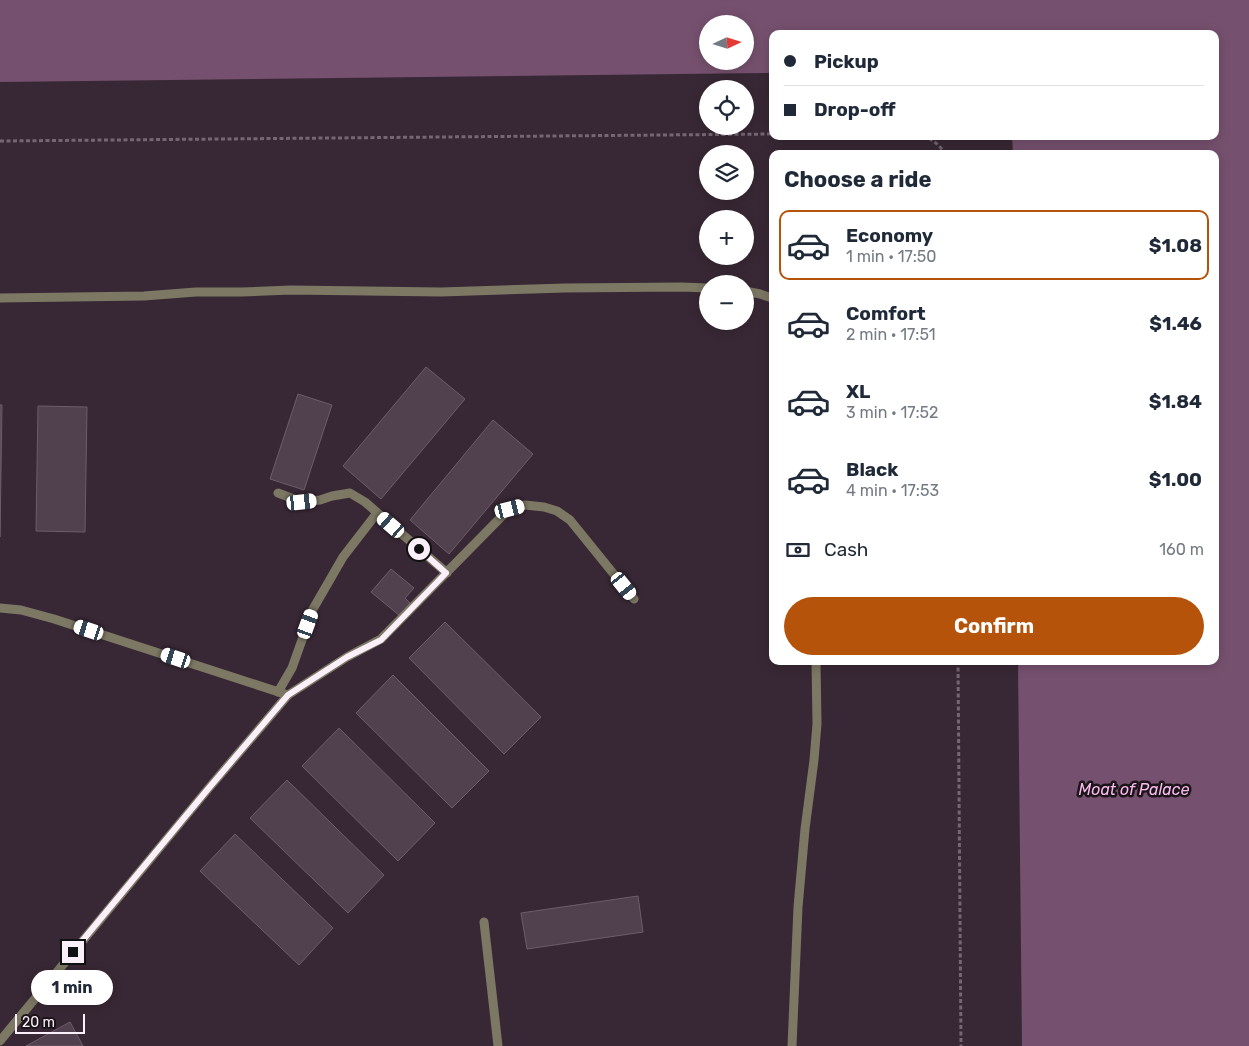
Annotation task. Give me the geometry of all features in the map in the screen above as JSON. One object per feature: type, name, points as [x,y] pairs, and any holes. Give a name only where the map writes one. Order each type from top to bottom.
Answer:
[{"type":"lane","points":[[0,298],[291,290],[441,292],[555,288],[699,287]]},
{"type":"lane","points":[[754,293],[769,297]]},
{"type":"lane","points":[[278,493],[302,502],[350,493],[365,502],[446,573]]},
{"type":"lane","points":[[0,1040],[288,695],[347,657],[381,640],[510,509],[525,505],[544,507],[557,511],[570,520],[634,599]]},
{"type":"lane","points":[[278,692],[292,668],[313,609],[343,557],[377,513]]},
{"type":"lane","points":[[0,608],[21,610],[54,619],[288,695]]},
{"type":"lane","points":[[792,1046],[798,908],[817,724],[816,665]]},
{"type":"lane","points":[[484,922],[498,1046]]},
{"type":"path","points":[[0,140],[769,134]]},
{"type":"path","points":[[932,140],[942,150]]},
{"type":"path","points":[[958,665],[961,1046]]},
{"type":"water","name":"Moat of Palace","points":[[0,0],[1249,0],[1249,1046],[1022,1046],[1018,665],[1219,665],[1219,150],[1013,150],[1012,140],[1219,140],[1219,30],[769,30],[769,73],[0,82]]},
{"type":"building","points":[[426,367],[465,399],[381,499],[343,466]]},
{"type":"building","points":[[298,394],[332,405],[304,490],[270,479]]},
{"type":"building","points":[[0,405],[2,405],[0,537]]},
{"type":"building","points":[[38,406],[87,407],[85,532],[36,531]]},
{"type":"building","points":[[493,420],[533,454],[449,554],[410,520]]},
{"type":"building","points":[[391,569],[414,588],[405,598],[410,603],[400,616],[371,592]]},
{"type":"building","points":[[445,622],[541,717],[504,754],[409,658]]},
{"type":"building","points":[[393,675],[489,771],[452,808],[356,713]]},
{"type":"building","points":[[339,728],[435,823],[398,861],[302,766]]},
{"type":"building","points":[[287,780],[384,875],[348,913],[250,818]]},
{"type":"building","points":[[235,834],[333,928],[299,965],[200,871]]},
{"type":"building","points":[[638,896],[643,932],[527,949],[521,913]]},
{"type":"building","points":[[70,1022],[83,1046],[26,1046]]},
{"type":"route","points":[[73,952],[288,695],[347,657],[381,640],[446,573],[419,549]]}]
